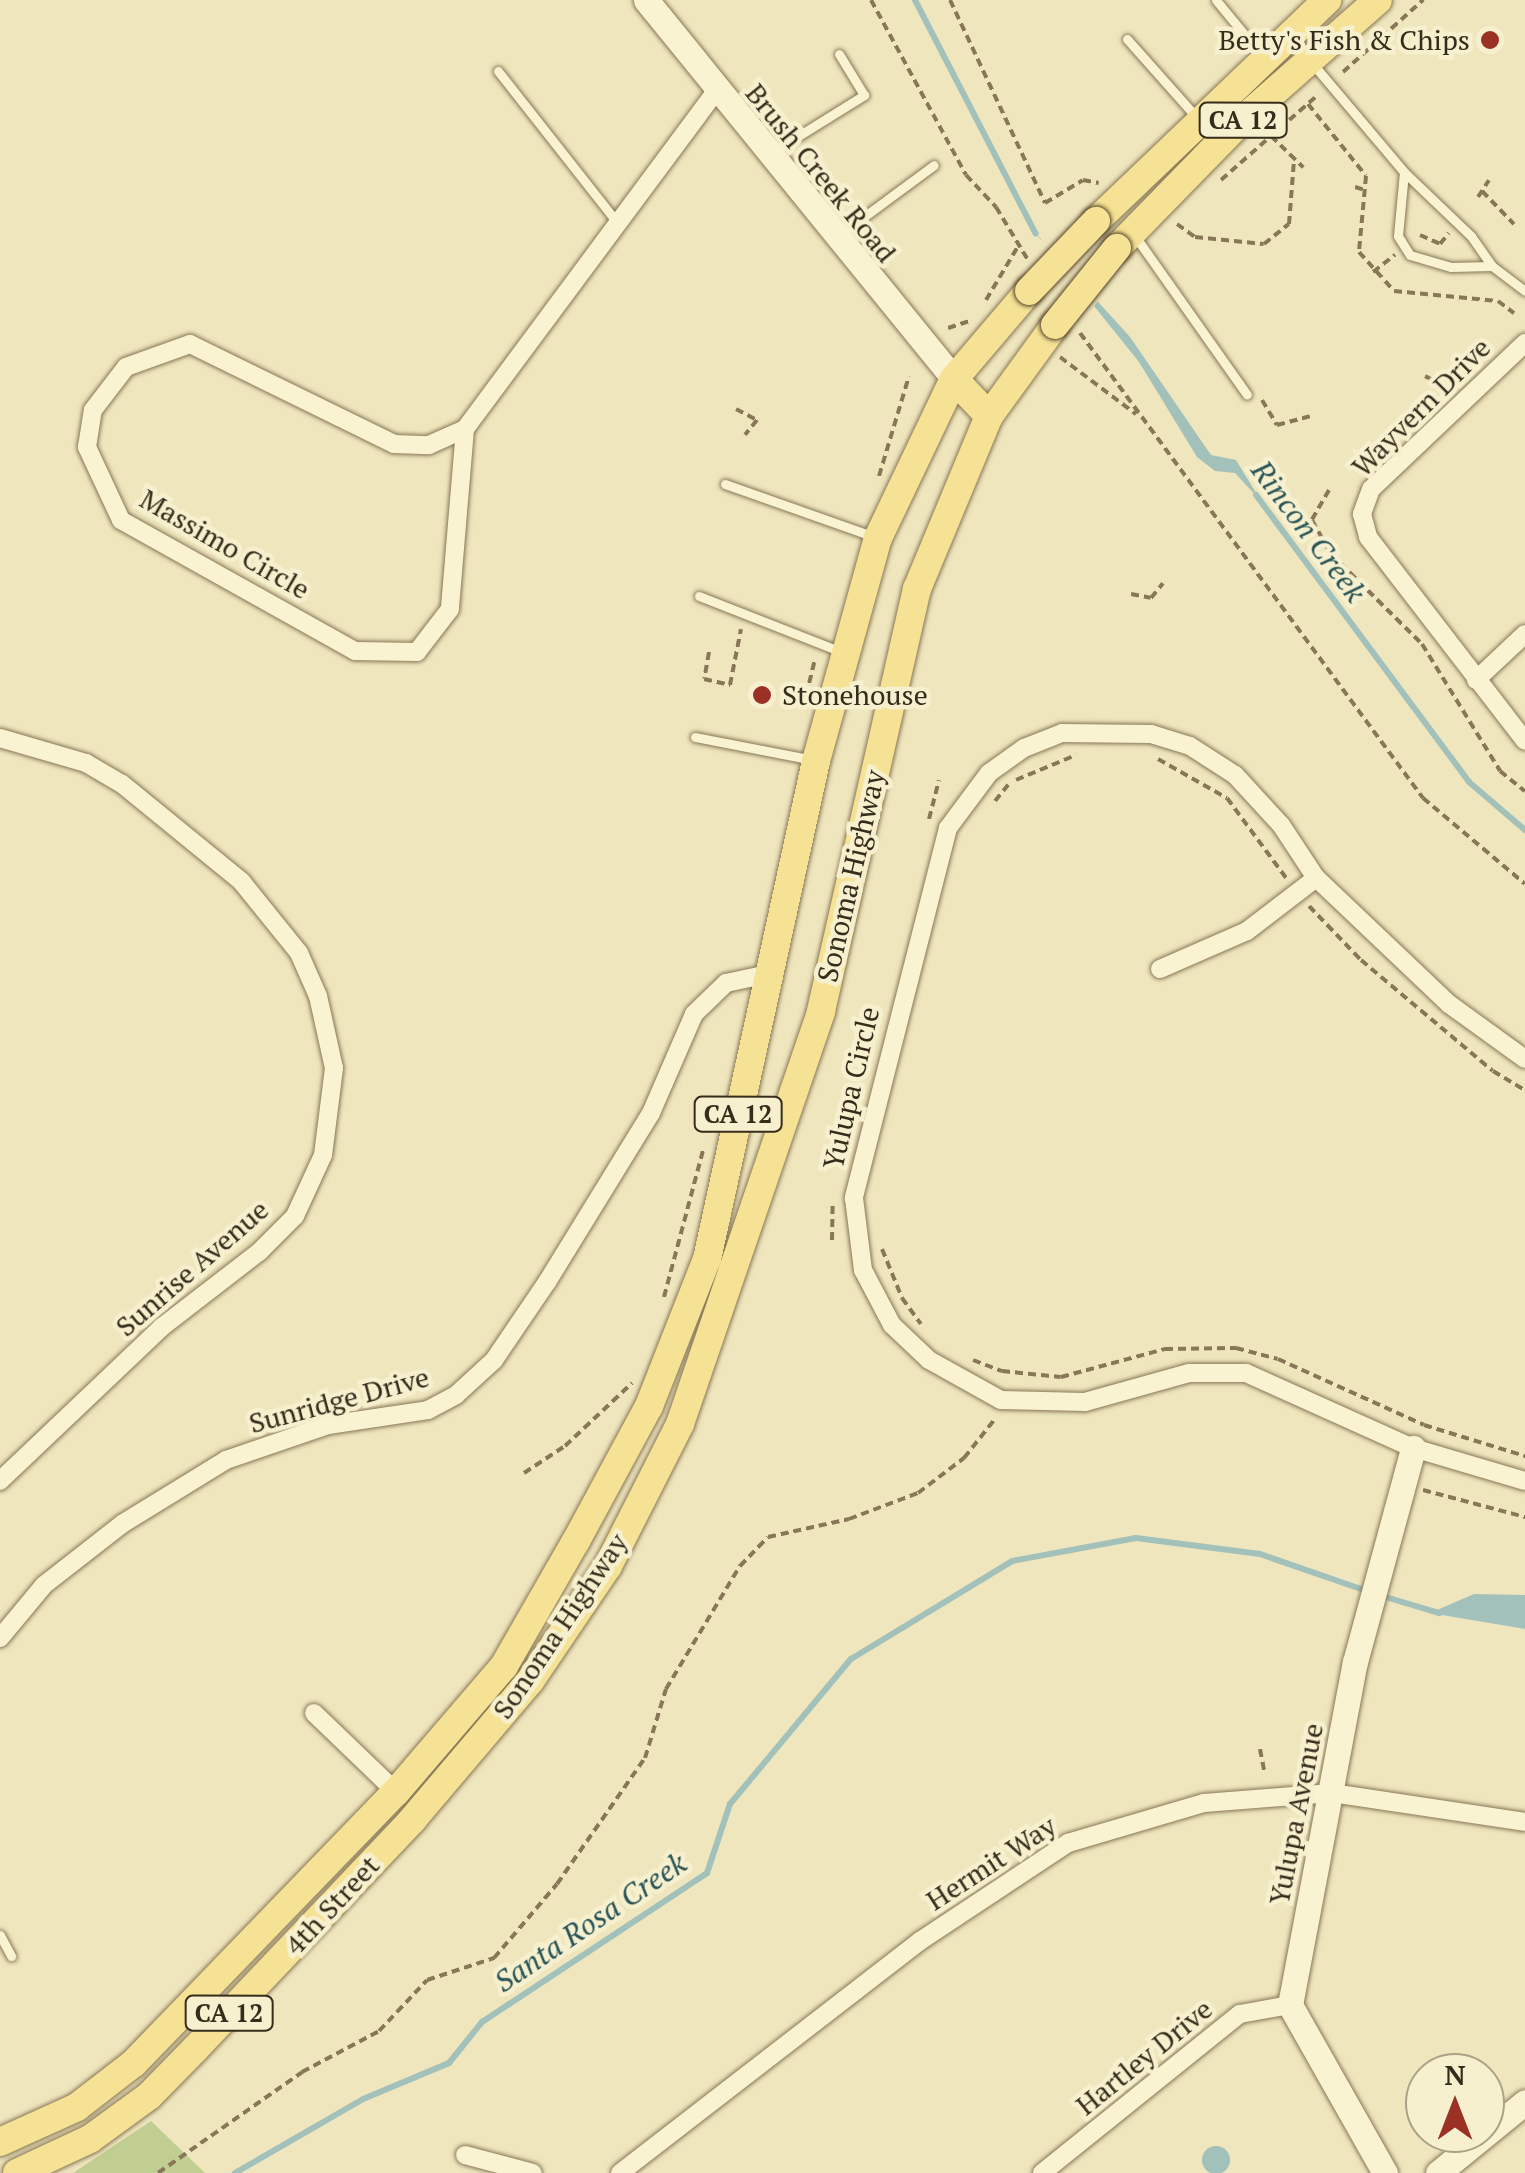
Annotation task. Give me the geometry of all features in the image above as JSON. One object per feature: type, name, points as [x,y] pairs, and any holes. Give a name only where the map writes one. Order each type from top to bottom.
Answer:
[{"type":"main road","name":"Sonoma Highway","points":[[396,1792],[504,1666],[650,1406],[708,1259],[842,652],[878,538],[954,379],[1032,276],[1096,222],[1327,0]]},
{"type":"main road","name":"Sonoma Highway","points":[[413,1819],[530,1681],[608,1566],[680,1424],[821,1010],[917,589],[989,416],[1062,332],[1130,242],[1310,62],[1378,0]]},
{"type":"main road","points":[[954,379],[989,416]]},
{"type":"main road","name":"4th Street","points":[[0,2142],[77,2108],[134,2063],[396,1792]]},
{"type":"main road","name":"4th Street","points":[[18,2173],[90,2139],[149,2096],[413,1819]]},
{"type":"street","name":"Brush Creek Road","points":[[646,0],[716,91],[954,379]]},
{"type":"street","points":[[465,429],[716,91]]},
{"type":"street","name":"Wayvern Drive","points":[[1476,680],[1368,537],[1362,514],[1371,489],[1525,343]]},
{"type":"street","name":"Massimo Circle","points":[[190,344],[394,444],[429,445],[465,429],[450,609],[417,652],[355,650],[121,520],[88,447],[93,410],[126,368],[190,344]]},
{"type":"street","points":[[1525,634],[1476,680],[1525,741]]},
{"type":"street","name":"Yulupa Circle","points":[[1525,1059],[1449,1004],[1316,878],[1281,825],[1235,775],[1190,746],[1151,734],[1062,733],[1024,748],[960,806],[937,854],[860,1158],[856,1238],[863,1270],[892,1326],[929,1360],[1001,1400],[1085,1402],[1189,1374],[1246,1374],[1414,1448],[1525,1482]]},
{"type":"street","name":"Sunrise Avenue","points":[[0,738],[86,763],[122,784],[240,881],[299,953],[318,996],[334,1068],[323,1155],[294,1216],[260,1252],[162,1327],[0,1481]]},
{"type":"street","points":[[1160,970],[1247,931],[1316,878]]},
{"type":"street","name":"Sunridge Drive","points":[[0,1638],[44,1585],[122,1524],[226,1460],[328,1425],[428,1410],[456,1395],[494,1360],[554,1270],[652,1113],[694,1014],[726,983],[768,974]]},
{"type":"street","name":"Yulupa Avenue","points":[[1290,2005],[1355,1662],[1410,1492],[1414,1448]]},
{"type":"street","points":[[314,1713],[396,1792]]},
{"type":"street","name":"Hermit Way","points":[[620,2173],[920,1941],[1068,1842],[1204,1803],[1332,1793],[1525,1822]]},
{"type":"street","points":[[1290,2005],[1384,2173]]},
{"type":"street","name":"Hartley Drive","points":[[1042,2173],[1240,2014],[1290,2005]]},
{"type":"street","points":[[1438,2173],[1525,2102]]},
{"type":"street","points":[[465,2155],[533,2173]]},
{"type":"lane","points":[[1216,0],[1264,58]]},
{"type":"lane","points":[[1127,39],[1200,121]]},
{"type":"lane","points":[[769,155],[864,96],[840,54]]},
{"type":"lane","points":[[1310,62],[1404,172],[1472,236],[1492,266],[1525,291]]},
{"type":"lane","points":[[498,71],[617,223]]},
{"type":"lane","points":[[836,238],[934,165]]},
{"type":"lane","points":[[1404,172],[1398,236],[1410,255],[1451,266],[1492,266]]},
{"type":"lane","points":[[1130,242],[1246,395]]},
{"type":"lane","points":[[726,484],[878,538]]},
{"type":"lane","points":[[699,596],[842,652]]},
{"type":"lane","points":[[695,737],[816,761]]},
{"type":"lane","points":[[0,1935],[11,1956]]},
{"type":"path","points":[[870,0],[966,175],[996,207],[1032,276]]},
{"type":"path","points":[[950,0],[1044,203],[1083,180],[1124,194]]},
{"type":"path","points":[[1342,72],[1422,0]]},
{"type":"path","points":[[1216,184],[1322,90]]},
{"type":"path","points":[[1271,136],[1302,167]]},
{"type":"path","points":[[1130,242],[1174,220],[1195,237],[1264,244],[1277,238],[1289,224],[1294,160]]},
{"type":"path","points":[[1490,180],[1480,194],[1514,224]]},
{"type":"path","points":[[1355,187],[1365,190]]},
{"type":"path","points":[[1420,236],[1440,244],[1449,232]]},
{"type":"path","points":[[1018,246],[1032,276]]},
{"type":"path","points":[[948,328],[973,319],[1018,246]]},
{"type":"path","points":[[1373,272],[1399,252]]},
{"type":"path","points":[[1062,332],[1143,420],[1423,798],[1525,884]]},
{"type":"path","points":[[1062,332],[1058,356],[1143,420]]},
{"type":"path","points":[[1425,376],[1440,384]]},
{"type":"path","points":[[736,409],[758,420],[744,435]]},
{"type":"path","points":[[1329,490],[1312,520],[1331,554],[1422,644],[1500,772],[1525,792]]},
{"type":"path","points":[[1132,594],[1152,598],[1163,583]]},
{"type":"path","points":[[709,652],[704,679],[730,684],[742,625]]},
{"type":"path","points":[[986,812],[1009,784],[1085,752]]},
{"type":"path","points":[[1152,756],[1228,798],[1298,892],[1350,950],[1492,1071],[1525,1090]]},
{"type":"path","points":[[661,1305],[706,1139]]},
{"type":"path","points":[[878,1234],[902,1298],[925,1330]]},
{"type":"path","points":[[960,1356],[1002,1371],[1061,1377],[1165,1349],[1236,1348],[1278,1360],[1424,1424],[1525,1456]]},
{"type":"path","points":[[524,1472],[565,1446],[638,1376],[627,1402]]},
{"type":"path","points":[[158,2173],[302,2072],[379,2031],[427,1980],[494,1958],[557,1884],[646,1758],[666,1690],[740,1566],[768,1536],[849,1519],[918,1492],[964,1458],[994,1424],[1001,1400]]},
{"type":"path","points":[[1410,1492],[1525,1518]]},
{"type":"path","points":[[1260,1749],[1265,1774]]},
{"type":"green space","points":[[151,2121],[205,2173],[73,2173]]},
{"type":"water","points":[[1033,230],[1130,337],[1211,455],[1236,460],[1261,501],[1235,473],[1215,471],[1197,457],[1139,362]]},
{"type":"water","points":[[1474,1594],[1525,1595],[1525,1629],[1430,1613]]},
{"type":"water","points":[[1216,2146],[1226,2150],[1230,2160],[1226,2170],[1216,2174],[1206,2170],[1202,2160],[1206,2150]]},
{"type":"pier","points":[[1045,236],[1101,297],[1091,310],[1035,246]]},
{"type":"waterway","name":"Rincon Creek","points":[[915,0],[1036,234]]},
{"type":"waterway","name":"Rincon Creek","points":[[1256,495],[1469,782],[1525,830]]},
{"type":"waterway","name":"Santa Rosa Creek","points":[[235,2173],[363,2099],[449,2063],[482,2022],[707,1873],[730,1804],[851,1659],[1012,1561],[1136,1538],[1260,1554],[1367,1591]]},
{"type":"waterway","name":"Santa Rosa Creek","points":[[1379,1595],[1439,1613]]},
{"type":"place","name":"Betty's Fish & Chips","points":[[1490,40]]},
{"type":"place","name":"Stonehouse","points":[[762,695]]}]
